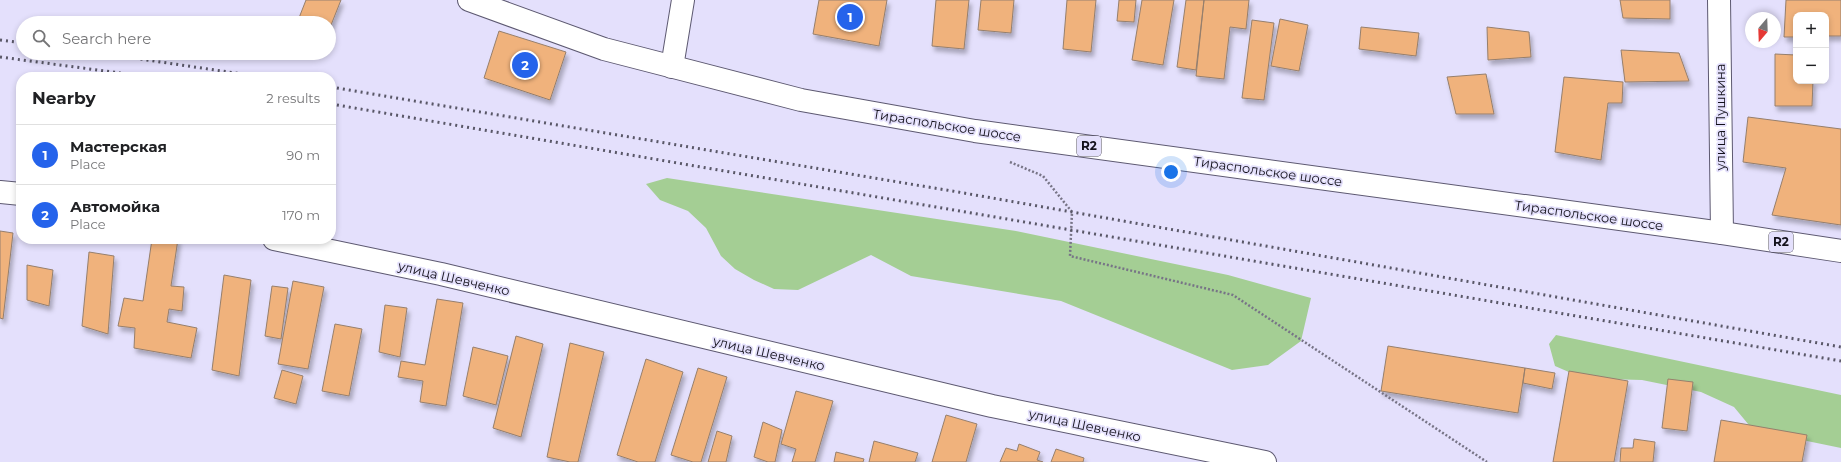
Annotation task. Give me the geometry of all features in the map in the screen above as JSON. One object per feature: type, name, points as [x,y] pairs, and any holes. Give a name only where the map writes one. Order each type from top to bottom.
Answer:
[{"type":"main road","name":"Тираспольское шоссе","points":[[469,0],[604,49],[801,100],[975,131],[1722,233],[1841,251]]},
{"type":"main road","points":[[672,67],[683,0]]},
{"type":"main road","name":"улица Пушкина","points":[[1719,0],[1722,233]]},
{"type":"main road","points":[[0,192],[16,194]]},
{"type":"main road","name":"улица Шевченко","points":[[298,244],[442,274],[992,406],[1265,462]]},
{"type":"path","points":[[1007,161],[1043,176],[1072,212],[1070,256],[1234,295],[1487,462]]},
{"type":"green space","points":[[667,178],[1016,231],[1228,275],[1311,298],[1301,341],[1268,365],[1232,370],[1061,301],[911,276],[871,255],[798,290],[774,289],[735,269],[721,256],[706,228],[688,211],[660,200],[646,184]]},
{"type":"green space","points":[[1556,335],[1841,395],[1841,448],[1753,430],[1734,407],[1701,392],[1642,380],[1606,379],[1578,376],[1555,366],[1549,344]]},
{"type":"building","points":[[306,0],[341,0],[335,16],[300,16]]},
{"type":"building","points":[[819,0],[887,0],[879,46],[813,34]]},
{"type":"building","points":[[936,0],[969,0],[964,49],[932,46]]},
{"type":"building","points":[[981,0],[1014,0],[1011,33],[978,30]]},
{"type":"building","points":[[1067,0],[1096,0],[1091,52],[1063,49]]},
{"type":"building","points":[[1119,0],[1136,0],[1134,22],[1117,21]]},
{"type":"building","points":[[1142,0],[1174,0],[1163,65],[1132,60]]},
{"type":"building","points":[[1186,0],[1204,0],[1196,70],[1177,67]]},
{"type":"building","points":[[1204,0],[1249,0],[1246,29],[1230,27],[1224,79],[1196,76]]},
{"type":"building","points":[[1620,0],[1670,0],[1670,19],[1623,18]]},
{"type":"building","points":[[1786,0],[1841,0],[1841,36],[1829,36],[1829,12],[1793,12],[1793,37],[1784,37]]},
{"type":"building","points":[[1280,19],[1308,25],[1299,71],[1271,66]]},
{"type":"building","points":[[1252,20],[1274,23],[1264,100],[1242,98]]},
{"type":"building","points":[[1361,27],[1419,33],[1416,56],[1359,49]]},
{"type":"building","points":[[1487,27],[1529,32],[1531,57],[1488,60]]},
{"type":"building","points":[[499,31],[566,52],[550,100],[484,78]]},
{"type":"building","points":[[1621,50],[1679,53],[1689,81],[1625,82]]},
{"type":"building","points":[[1775,54],[1793,55],[1793,84],[1813,84],[1812,106],[1775,106]]},
{"type":"building","points":[[1486,74],[1494,114],[1456,114],[1447,77]]},
{"type":"building","points":[[1564,77],[1623,82],[1622,103],[1608,103],[1601,160],[1555,152]]},
{"type":"building","points":[[1748,117],[1841,129],[1841,225],[1772,215],[1786,168],[1743,162]]},
{"type":"building","points":[[0,231],[13,233],[3,319],[0,318]]},
{"type":"building","points":[[151,244],[177,244],[171,286],[184,287],[182,311],[169,309],[167,322],[197,328],[191,358],[134,348],[135,328],[118,326],[124,298],[143,301]]},
{"type":"building","points":[[89,252],[114,256],[108,334],[82,326]]},
{"type":"building","points":[[27,265],[53,270],[49,306],[27,300]]},
{"type":"building","points":[[224,275],[251,280],[239,376],[212,370]]},
{"type":"building","points":[[293,281],[324,287],[308,369],[278,364]]},
{"type":"building","points":[[272,286],[288,288],[281,339],[265,336]]},
{"type":"building","points":[[437,299],[463,303],[446,406],[420,402],[423,381],[398,377],[401,361],[425,365]]},
{"type":"building","points":[[385,305],[407,308],[400,357],[379,352]]},
{"type":"building","points":[[335,324],[362,329],[349,396],[322,391]]},
{"type":"building","points":[[516,336],[543,344],[521,437],[493,428]]},
{"type":"building","points":[[570,343],[604,352],[578,462],[570,462],[547,457]]},
{"type":"building","points":[[1388,346],[1525,368],[1518,413],[1381,391]]},
{"type":"building","points":[[473,347],[508,356],[496,405],[463,396]]},
{"type":"building","points":[[646,359],[683,372],[655,462],[638,462],[617,455]]},
{"type":"building","points":[[698,368],[727,377],[701,462],[693,462],[671,455]]},
{"type":"building","points":[[1525,368],[1555,373],[1552,389],[1523,383]]},
{"type":"building","points":[[282,370],[303,376],[296,404],[274,398]]},
{"type":"building","points":[[1569,371],[1628,381],[1614,462],[1553,462]]},
{"type":"building","points":[[1668,379],[1693,382],[1687,431],[1662,428]]},
{"type":"building","points":[[796,391],[833,401],[815,462],[792,462],[796,449],[781,444]]},
{"type":"building","points":[[946,415],[977,424],[966,462],[932,462]]},
{"type":"building","points":[[1721,420],[1807,435],[1802,462],[1714,462]]},
{"type":"building","points":[[763,422],[782,430],[775,462],[768,462],[754,457]]},
{"type":"building","points":[[717,431],[732,436],[726,462],[708,462]]},
{"type":"building","points":[[1634,439],[1655,442],[1653,462],[1620,462],[1621,448],[1633,448]]},
{"type":"building","points":[[874,441],[918,453],[915,462],[869,462]]},
{"type":"building","points":[[1019,444],[1040,452],[1037,460],[1043,462],[1000,462],[1006,448],[1017,451]]},
{"type":"building","points":[[1056,449],[1084,458],[1083,462],[1051,462]]},
{"type":"building","points":[[836,452],[864,459],[863,462],[834,462]]},
{"type":"railway","points":[[0,40],[16,42]]},
{"type":"railway","points":[[0,57],[16,59]]},
{"type":"railway","points":[[22,60],[112,72]]},
{"type":"railway","points":[[147,60],[229,72]]},
{"type":"railway","points":[[336,88],[958,192],[1841,347]]},
{"type":"railway","points":[[336,105],[1841,361]]},
{"type":"place","name":"Мастерская","points":[[850,17]]},
{"type":"place","name":"Автомойка","points":[[525,65]]}]
